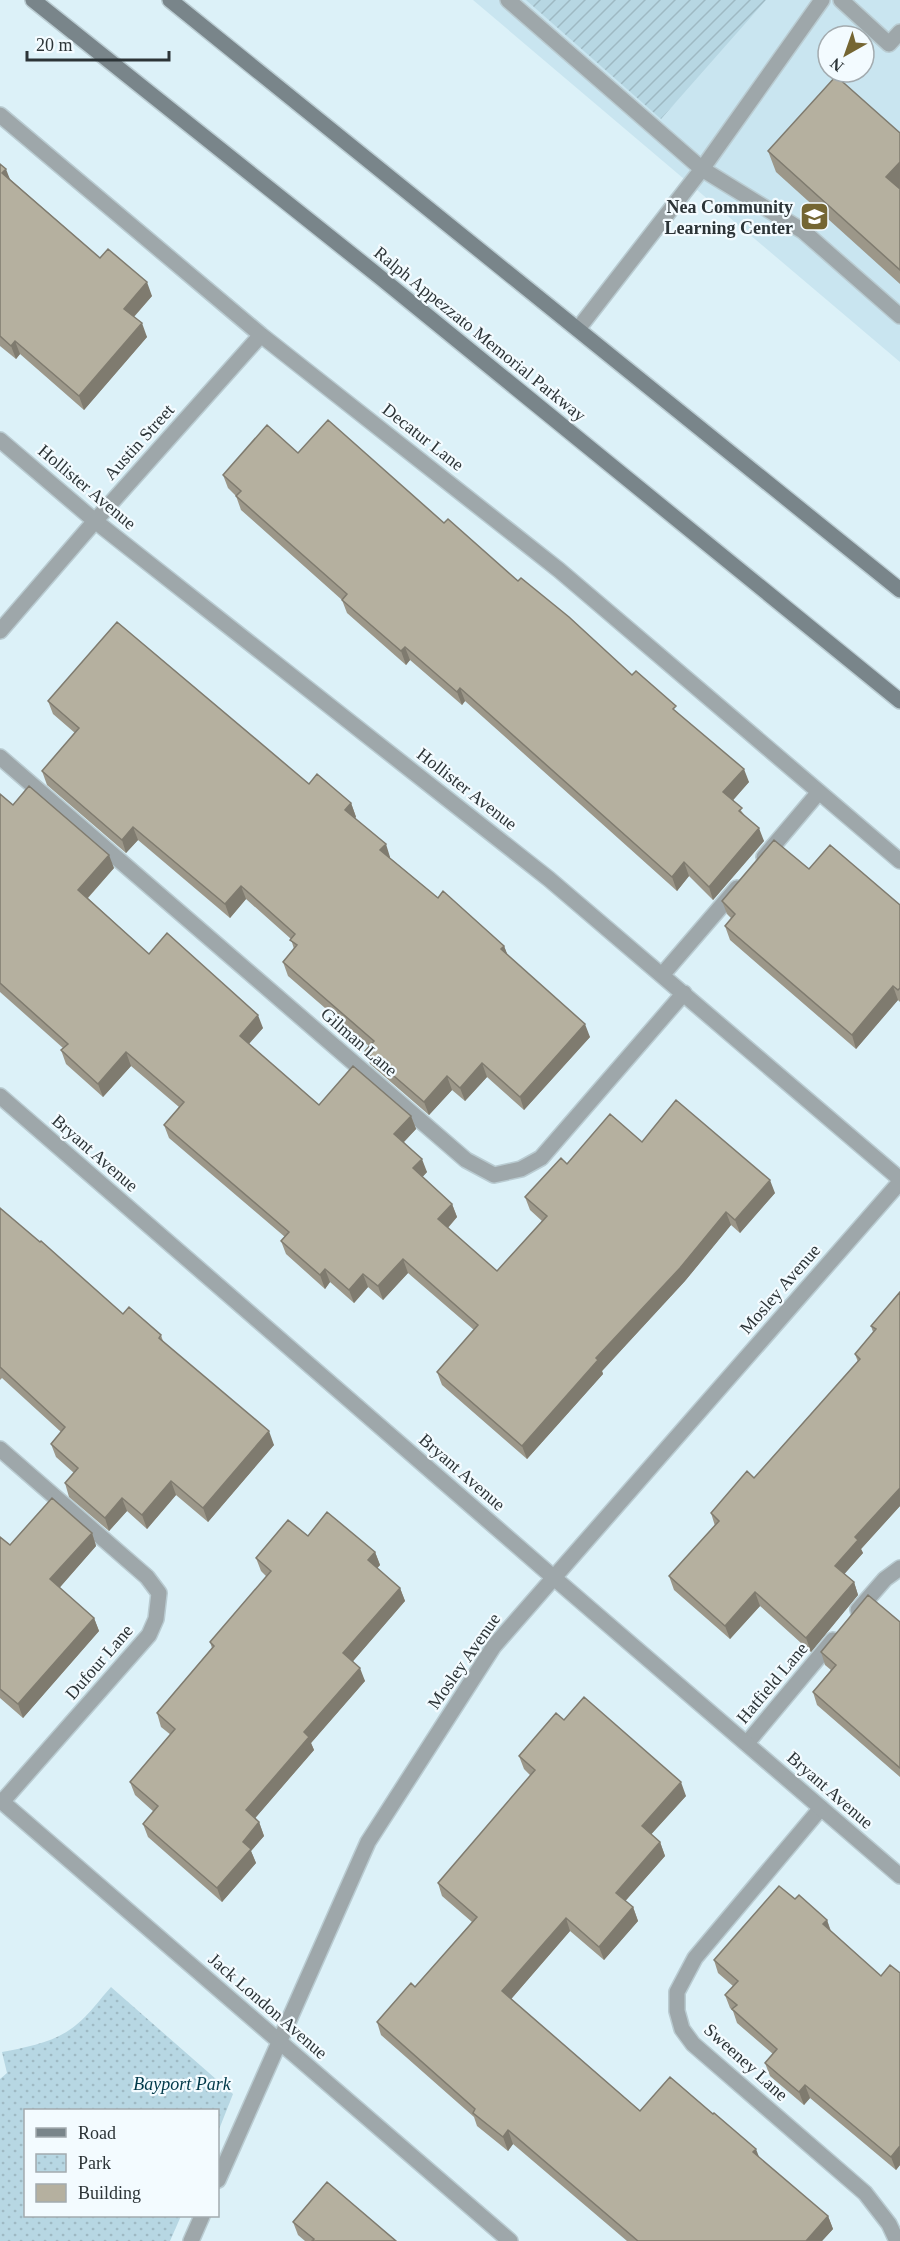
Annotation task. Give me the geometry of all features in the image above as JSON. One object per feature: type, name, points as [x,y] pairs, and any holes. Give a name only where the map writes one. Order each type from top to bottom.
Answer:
[{"type":"street","name":"Ralph Appezzato Memorial Parkway","points":[[33,0],[381,278],[900,701]]},
{"type":"street","points":[[170,0],[900,590]]},
{"type":"street","points":[[508,0],[702,169],[803,231],[900,316]]},
{"type":"street","points":[[578,329],[702,169],[822,0]]},
{"type":"street","points":[[841,0],[889,44],[900,32]]},
{"type":"street","name":"Decatur Lane","points":[[0,115],[261,335],[559,570],[900,861]]},
{"type":"street","name":"Austin Street","points":[[0,632],[95,521],[261,335]]},
{"type":"street","name":"Hollister Avenue","points":[[0,440],[95,521],[540,871],[900,1181]]},
{"type":"street","name":"Gilman Lane","points":[[0,757],[466,1160],[494,1175],[521,1169],[541,1158],[684,993]]},
{"type":"street","points":[[663,975],[819,792]]},
{"type":"street","name":"Bryant Avenue","points":[[0,1096],[552,1577],[900,1876]]},
{"type":"street","name":"Mosley Avenue","points":[[219,2178],[368,1842],[494,1646],[900,1181]]},
{"type":"street","name":"Dufour Lane","points":[[0,1449],[147,1577],[159,1593],[156,1619],[149,1635],[1,1801]]},
{"type":"street","name":"Hatfield Lane","points":[[747,1743],[885,1579],[900,1568]]},
{"type":"street","name":"Jack London Avenue","points":[[1,1801],[510,2241]]},
{"type":"street","name":"Sweeney Lane","points":[[821,1808],[695,1958],[677,1992],[677,2011],[682,2029],[693,2044],[865,2193],[889,2224],[897,2241]]},
{"type":"street","points":[[191,2241],[202,2217]]},
{"type":"shaded area","name":"Nea Community Learning Center","points":[[473,0],[900,0],[900,362]]},
{"type":"green space","points":[[526,0],[766,0],[661,119]]},
{"type":"green space","name":"Bayport Park","points":[[111,1987],[233,2094],[219,2129],[219,2109],[24,2109],[24,2217],[181,2217],[170,2241],[0,2241],[0,2079],[7,2073],[2,2052],[60,2036],[85,2017]]},
{"type":"building","points":[[829,84],[845,84],[900,133],[900,162],[886,177],[900,189],[900,270],[768,151]]},
{"type":"building","points":[[0,164],[6,169],[2,173],[100,258],[108,249],[147,282],[124,309],[142,323],[79,396],[15,341],[11,346],[0,336]]},
{"type":"building","points":[[328,420],[444,523],[448,519],[518,581],[521,578],[569,617],[632,675],[636,671],[676,706],[673,709],[744,769],[723,792],[742,808],[739,811],[759,828],[709,887],[684,862],[672,877],[460,688],[457,692],[405,647],[401,651],[342,600],[347,594],[236,496],[241,491],[223,475],[267,425],[298,453]]},
{"type":"building","points":[[117,622],[309,784],[317,774],[351,803],[345,810],[386,844],[380,850],[438,898],[443,891],[504,946],[501,949],[585,1024],[520,1097],[482,1063],[460,1088],[447,1076],[424,1102],[365,1051],[374,1041],[283,962],[297,945],[290,940],[295,934],[241,886],[225,904],[133,827],[122,840],[42,771],[79,728],[48,701]]},
{"type":"building","points":[[29,786],[109,855],[78,890],[149,954],[167,933],[258,1015],[240,1036],[319,1105],[353,1066],[411,1116],[394,1134],[422,1159],[413,1168],[452,1204],[438,1219],[497,1271],[547,1216],[525,1197],[561,1158],[567,1164],[610,1114],[642,1142],[676,1100],[770,1180],[735,1220],[726,1212],[680,1268],[596,1358],[598,1360],[522,1446],[437,1372],[478,1325],[403,1259],[378,1286],[363,1274],[349,1290],[325,1269],[320,1275],[281,1241],[289,1232],[164,1125],[184,1102],[126,1052],[98,1084],[61,1050],[68,1044],[0,983],[0,794],[13,805]]},
{"type":"building","points":[[774,840],[809,869],[830,845],[900,905],[900,988],[898,990],[893,986],[852,1035],[725,926],[735,914],[722,901]]},
{"type":"building","points":[[0,1208],[123,1314],[129,1307],[161,1335],[159,1338],[269,1431],[203,1508],[171,1481],[142,1515],[122,1498],[105,1518],[65,1483],[78,1468],[51,1444],[65,1427],[0,1367]]},
{"type":"building","points":[[900,1292],[900,1488],[855,1537],[858,1540],[835,1566],[854,1582],[806,1638],[755,1592],[725,1626],[669,1576],[719,1521],[711,1513],[747,1471],[754,1478],[860,1359],[855,1354],[876,1329],[871,1326]]},
{"type":"building","points":[[52,1498],[92,1533],[50,1579],[94,1618],[18,1704],[0,1689],[0,1537],[10,1545]]},
{"type":"building","points":[[327,1512],[375,1552],[368,1560],[400,1588],[343,1653],[360,1668],[304,1732],[309,1737],[246,1810],[259,1822],[243,1842],[251,1849],[217,1888],[143,1824],[158,1806],[130,1782],[175,1729],[157,1713],[214,1646],[210,1642],[271,1571],[256,1558],[288,1520],[308,1536]]},
{"type":"building","points":[[868,1595],[900,1622],[900,1768],[813,1692],[836,1665],[821,1652]]},
{"type":"building","points":[[584,1697],[681,1782],[642,1826],[660,1842],[616,1893],[633,1907],[599,1947],[566,1918],[502,1991],[640,2111],[670,2077],[714,2113],[756,2149],[753,2152],[828,2216],[806,2241],[638,2241],[508,2130],[503,2137],[473,2113],[475,2109],[377,2022],[411,1983],[415,1987],[477,1917],[438,1883],[535,1770],[519,1756],[556,1713],[564,1720]]},
{"type":"building","points":[[779,1886],[795,1899],[799,1895],[827,1920],[823,1924],[881,1976],[890,1965],[900,1973],[900,2148],[891,2157],[805,2085],[799,2092],[765,2063],[777,2049],[732,2009],[737,2005],[725,1995],[738,1981],[714,1960]]},
{"type":"building","points":[[327,2182],[396,2241],[312,2241],[314,2239],[293,2222]]},
{"type":"place","name":"Nea Community Learning Center","points":[[814,217]]}]
